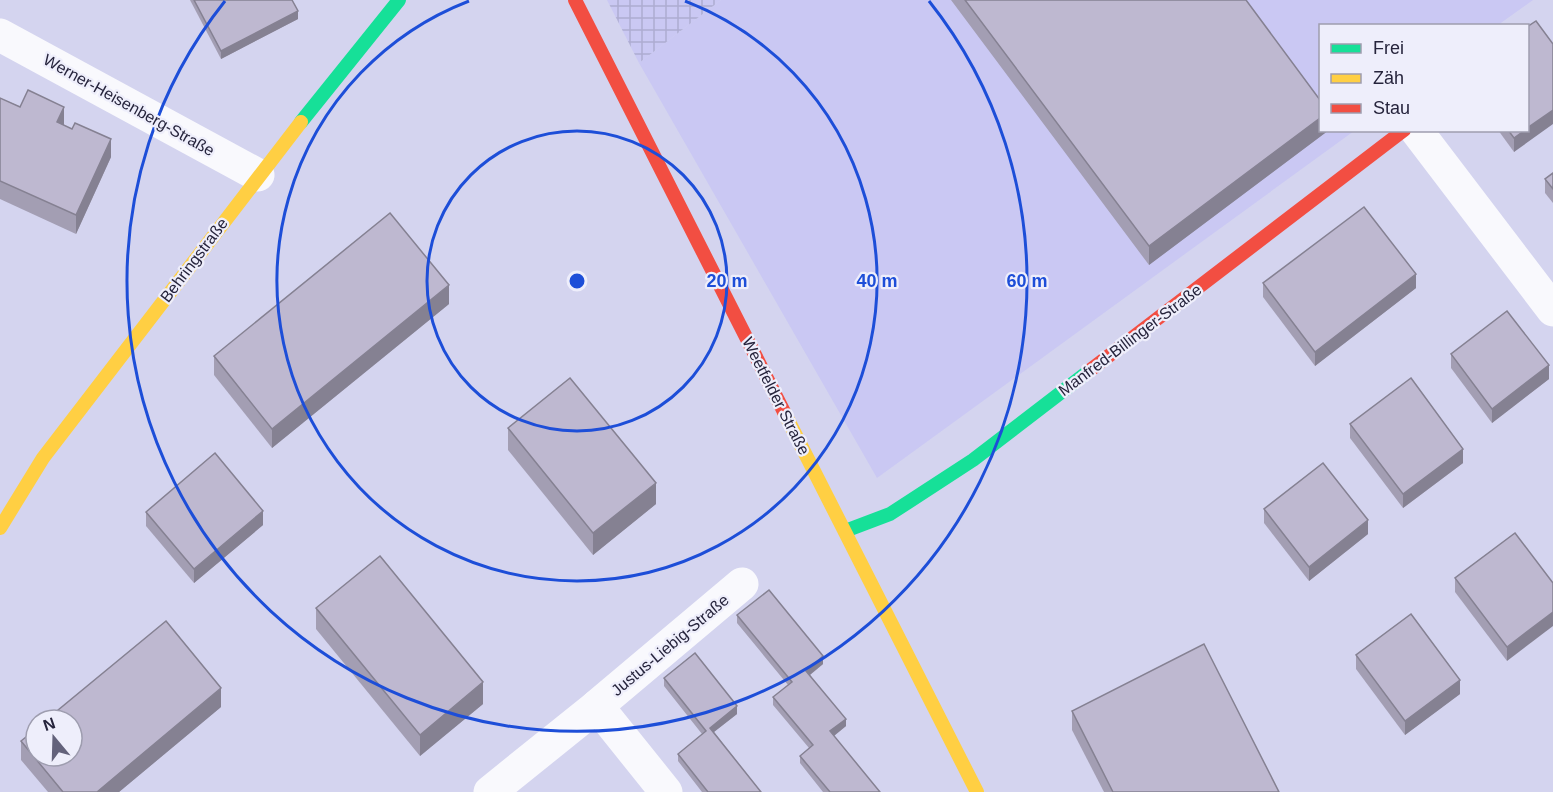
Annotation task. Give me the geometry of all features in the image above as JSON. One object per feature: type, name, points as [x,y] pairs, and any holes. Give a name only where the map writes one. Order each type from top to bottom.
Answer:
[{"type":"street","name":"Behringstraße","points":[[0,528],[43,458],[258,175],[399,0]]},
{"type":"street","name":"Weetfelder Straße","points":[[575,0],[977,792]]},
{"type":"street","name":"Werner-Heisenberg-Straße","points":[[0,35],[258,175]]},
{"type":"street","name":"Manfred-Billinger-Straße","points":[[845,531],[890,514],[973,460],[1401,132]]},
{"type":"street","points":[[1418,132],[1553,310]]},
{"type":"street","name":"Justus-Liebig-Straße","points":[[490,792],[742,584]]},
{"type":"street","name":"Justus-Liebig-Straße","points":[[597,706],[666,792]]},
{"type":"shaded area","points":[[607,0],[721,0],[639,63]]},
{"type":"shaded area","points":[[721,0],[1533,0],[1499,24],[1319,24],[1319,132],[1353,132],[877,478],[639,63]]},
{"type":"building","points":[[194,0],[292,0],[298,11],[221,51]]},
{"type":"building","points":[[965,0],[1246,0],[1319,99],[1319,119],[1149,246]]},
{"type":"building","points":[[1536,21],[1553,44],[1553,110],[1529,127],[1529,26]]},
{"type":"building","points":[[28,90],[64,107],[57,122],[72,129],[75,123],[111,139],[76,215],[0,181],[0,98],[20,107]]},
{"type":"building","points":[[1510,132],[1522,132],[1514,138]]},
{"type":"building","points":[[1553,173],[1553,189],[1545,179]]},
{"type":"building","points":[[1364,207],[1416,274],[1315,352],[1263,283]]},
{"type":"building","points":[[390,213],[449,285],[272,429],[214,356]]},
{"type":"building","points":[[1507,311],[1549,365],[1492,409],[1451,354]]},
{"type":"building","points":[[570,378],[656,483],[593,533],[508,428]]},
{"type":"building","points":[[1411,378],[1463,449],[1403,494],[1350,424]]},
{"type":"building","points":[[215,453],[263,511],[194,569],[146,512]]},
{"type":"building","points":[[1323,463],[1368,520],[1309,567],[1264,509]]},
{"type":"building","points":[[1515,533],[1553,583],[1553,612],[1507,647],[1455,578]]},
{"type":"building","points":[[380,556],[483,682],[420,735],[316,608]]},
{"type":"building","points":[[769,590],[823,656],[806,671],[846,719],[830,731],[880,792],[830,792],[800,756],[813,745],[773,697],[792,682],[737,615]]},
{"type":"building","points":[[1411,614],[1460,680],[1405,721],[1356,655]]},
{"type":"building","points":[[166,621],[221,688],[97,792],[63,792],[43,768],[84,768],[84,708],[61,708]]},
{"type":"building","points":[[1204,644],[1279,792],[1113,792],[1072,711]]},
{"type":"building","points":[[695,653],[737,706],[710,728],[761,792],[708,792],[678,754],[706,731],[664,678]]},
{"type":"traffic: fast","points":[[301,122],[399,0]]},
{"type":"traffic: fast","points":[[845,531],[890,514],[973,460],[1089,371]]},
{"type":"traffic: slow","points":[[0,528],[43,458],[301,122]]},
{"type":"traffic: slow","points":[[784,412],[977,792]]},
{"type":"traffic: jam","points":[[575,0],[784,412]]},
{"type":"traffic: jam","points":[[1089,371],[1401,132]]}]
